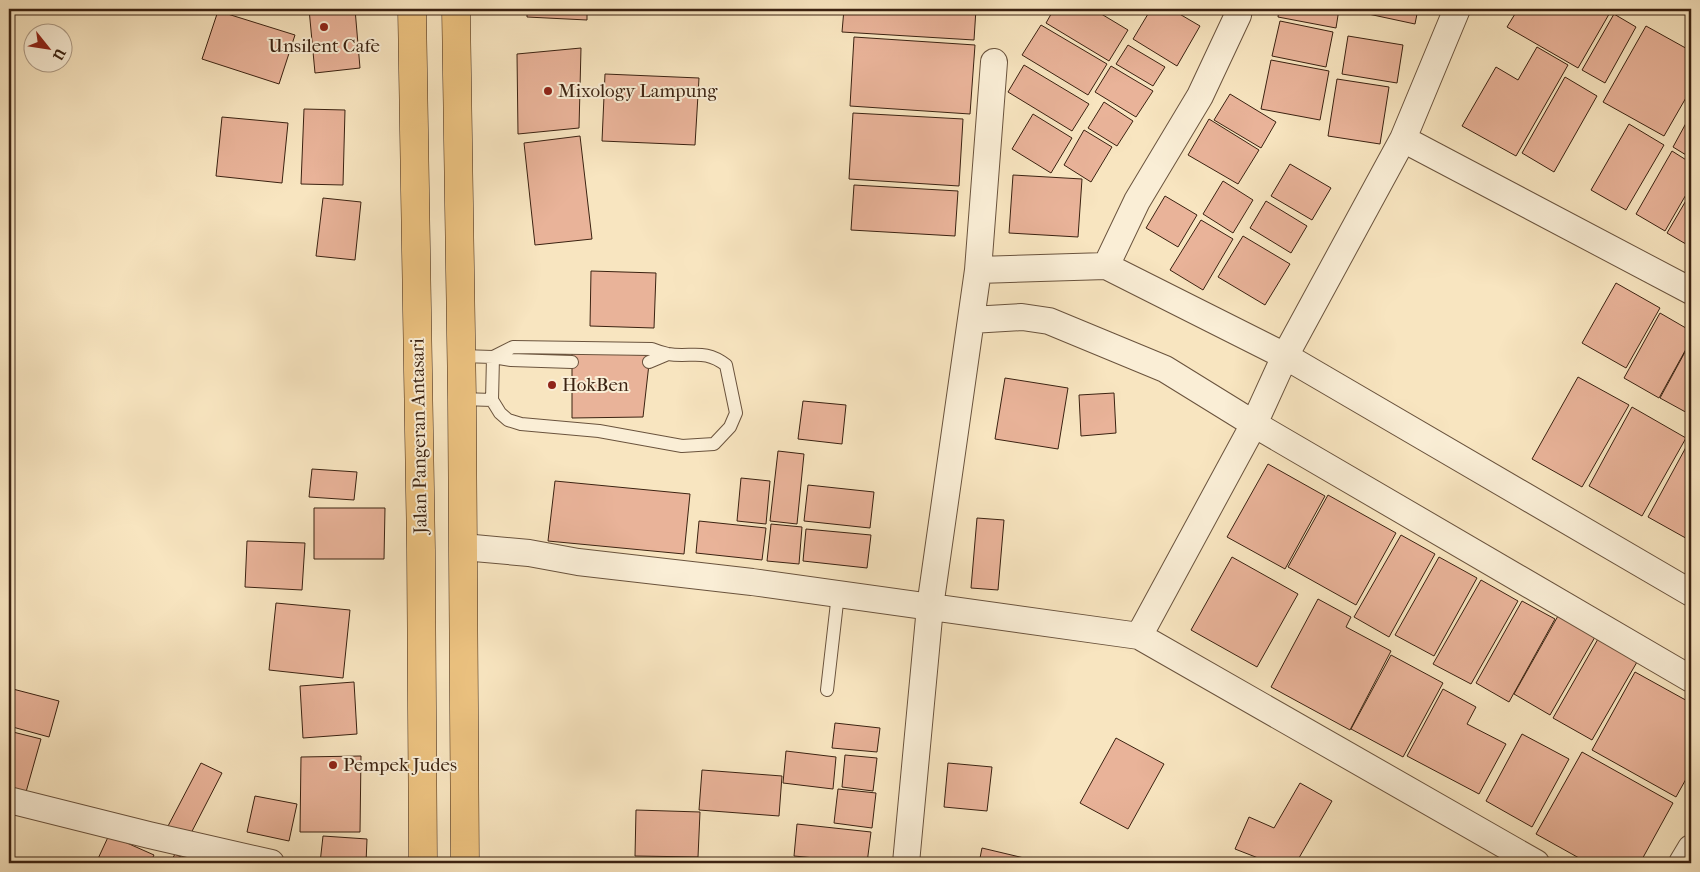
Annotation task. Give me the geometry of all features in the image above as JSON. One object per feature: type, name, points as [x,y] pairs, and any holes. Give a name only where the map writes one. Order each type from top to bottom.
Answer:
[{"type":"main road","points":[[412,18],[418,35],[435,43],[445,40],[454,32],[456,17]]},
{"type":"main road","points":[[456,17],[462,399],[465,863]]},
{"type":"main road","name":"Jalan Pangeran Antasari","points":[[412,18],[421,530],[423,863]]},
{"type":"main road","points":[[413,91],[423,78],[434,74],[446,77],[452,82],[456,90]]},
{"type":"street","points":[[1106,266],[1137,200],[1200,96],[1238,15],[1239,9]]},
{"type":"street","points":[[1139,636],[1254,424],[1285,356],[1403,139],[1457,9]]},
{"type":"street","points":[[906,863],[930,607],[978,270],[994,62]]},
{"type":"street","points":[[1403,139],[1691,291]]},
{"type":"street","points":[[978,270],[1106,266],[1285,356],[1691,593]]},
{"type":"street","points":[[971,320],[1022,317],[1049,322],[1165,369],[1254,424],[1691,679]]},
{"type":"street","points":[[463,555],[529,554],[578,562],[752,582],[1139,636],[1536,863]]},
{"type":"street","points":[[9,800],[209,856],[271,863]]},
{"type":"street","points":[[1682,863],[1691,848]]},
{"type":"lane","points":[[512,348],[652,349],[668,354],[708,355],[717,358],[726,365],[736,413],[730,427],[714,444],[682,446],[599,431],[521,424],[508,420],[500,413],[492,400],[493,357],[512,348]]},
{"type":"lane","points":[[649,362],[668,354]]},
{"type":"lane","points":[[461,356],[572,362]]},
{"type":"lane","points":[[462,399],[492,400]]},
{"type":"lane","points":[[828,690],[838,594]]},
{"type":"building","points":[[309,9],[355,9],[360,68],[315,73]]},
{"type":"building","points":[[527,9],[587,9],[587,20],[527,17]]},
{"type":"building","points":[[844,9],[976,9],[974,40],[842,32]]},
{"type":"building","points":[[1054,9],[1093,9],[1128,30],[1109,61],[1046,23]]},
{"type":"building","points":[[1151,9],[1171,9],[1200,26],[1177,66],[1133,39]]},
{"type":"building","points":[[1279,9],[1339,9],[1336,28],[1278,17]]},
{"type":"building","points":[[1360,9],[1418,9],[1415,24],[1359,12]]},
{"type":"building","points":[[1518,9],[1612,9],[1578,68],[1507,27]]},
{"type":"building","points":[[218,11],[295,35],[279,84],[202,59]]},
{"type":"building","points":[[1614,14],[1636,27],[1605,83],[1582,70]]},
{"type":"building","points":[[1280,21],[1333,32],[1326,67],[1272,56]]},
{"type":"building","points":[[1041,25],[1107,64],[1088,95],[1022,55]]},
{"type":"building","points":[[1646,26],[1691,51],[1691,89],[1664,136],[1603,102]]},
{"type":"building","points":[[1348,36],[1403,45],[1397,83],[1342,74]]},
{"type":"building","points":[[854,37],[975,45],[970,114],[850,106]]},
{"type":"building","points":[[1128,45],[1165,67],[1153,86],[1116,64]]},
{"type":"building","points":[[1537,47],[1568,65],[1516,156],[1462,126],[1496,67],[1518,80]]},
{"type":"building","name":"Mixology Lampung","points":[[581,48],[579,128],[518,134],[517,54]]},
{"type":"building","points":[[1271,60],[1329,71],[1320,120],[1261,109]]},
{"type":"building","points":[[1024,65],[1089,104],[1072,131],[1008,92]]},
{"type":"building","points":[[1111,66],[1153,91],[1136,117],[1095,92]]},
{"type":"building","points":[[605,74],[699,78],[695,145],[602,141]]},
{"type":"building","points":[[1565,77],[1597,96],[1554,172],[1522,153]]},
{"type":"building","points":[[1337,79],[1389,87],[1380,144],[1328,136]]},
{"type":"building","points":[[1230,94],[1276,122],[1261,148],[1214,120]]},
{"type":"building","points":[[1104,102],[1133,121],[1117,146],[1088,128]]},
{"type":"building","points":[[304,109],[345,110],[343,185],[301,184]]},
{"type":"building","points":[[853,113],[963,119],[959,186],[849,179]]},
{"type":"building","points":[[1033,114],[1072,138],[1051,173],[1012,149]]},
{"type":"building","points":[[1691,114],[1691,158],[1673,147]]},
{"type":"building","points":[[222,117],[288,123],[282,183],[216,176]]},
{"type":"building","points":[[1209,119],[1259,150],[1238,184],[1188,155]]},
{"type":"building","points":[[1629,124],[1664,145],[1626,210],[1591,190]]},
{"type":"building","points":[[1084,130],[1112,147],[1091,182],[1064,165]]},
{"type":"building","points":[[580,136],[592,239],[535,245],[524,143]]},
{"type":"building","points":[[1672,151],[1691,163],[1691,186],[1665,231],[1636,214]]},
{"type":"building","points":[[1290,164],[1331,188],[1312,220],[1271,196]]},
{"type":"building","points":[[1013,175],[1082,179],[1078,237],[1009,233]]},
{"type":"building","points":[[1223,181],[1253,200],[1233,233],[1203,214]]},
{"type":"building","points":[[854,185],[958,191],[955,236],[851,230]]},
{"type":"building","points":[[1691,192],[1691,247],[1667,233]]},
{"type":"building","points":[[1165,196],[1197,215],[1178,247],[1146,228]]},
{"type":"building","points":[[323,198],[361,202],[355,260],[316,256]]},
{"type":"building","points":[[1266,201],[1307,226],[1291,253],[1250,228]]},
{"type":"building","points":[[1201,220],[1233,239],[1203,290],[1170,270]]},
{"type":"building","points":[[1243,236],[1290,264],[1265,305],[1218,277]]},
{"type":"building","points":[[591,271],[656,273],[654,328],[590,326]]},
{"type":"building","points":[[1616,283],[1660,308],[1626,368],[1582,343]]},
{"type":"building","points":[[1660,313],[1691,331],[1691,340],[1659,398],[1624,378]]},
{"type":"building","points":[[1691,341],[1691,415],[1660,398]]},
{"type":"building","points":[[572,353],[650,355],[643,417],[572,418]]},
{"type":"building","points":[[1578,377],[1629,405],[1582,487],[1532,459]]},
{"type":"building","points":[[1005,378],[1068,388],[1058,449],[995,439]]},
{"type":"building","points":[[1114,393],[1116,433],[1081,436],[1079,395]]},
{"type":"building","points":[[803,401],[846,405],[842,444],[798,439]]},
{"type":"building","points":[[1632,407],[1686,438],[1642,516],[1589,486]]},
{"type":"building","points":[[1691,438],[1691,541],[1648,517]]},
{"type":"building","points":[[778,451],[804,454],[797,524],[770,521]]},
{"type":"building","points":[[1268,464],[1325,496],[1285,569],[1227,537]]},
{"type":"building","points":[[312,469],[357,472],[354,500],[309,497]]},
{"type":"building","points":[[741,478],[770,481],[766,524],[737,521]]},
{"type":"building","points":[[555,481],[690,494],[684,554],[548,541]]},
{"type":"building","points":[[808,485],[874,492],[870,528],[804,521]]},
{"type":"building","points":[[1328,495],[1396,533],[1356,605],[1288,567]]},
{"type":"building","points":[[314,508],[385,508],[384,559],[314,559]]},
{"type":"building","points":[[977,518],[1004,520],[998,590],[971,588]]},
{"type":"building","points":[[699,521],[766,528],[762,560],[696,553]]},
{"type":"building","points":[[771,524],[802,527],[799,564],[767,561]]},
{"type":"building","points":[[806,529],[871,535],[867,568],[803,561]]},
{"type":"building","points":[[1401,535],[1435,554],[1389,637],[1354,617]]},
{"type":"building","points":[[247,541],[305,543],[302,590],[245,587]]},
{"type":"building","points":[[1232,557],[1298,594],[1257,667],[1191,630]]},
{"type":"building","points":[[1439,557],[1477,578],[1434,656],[1395,635]]},
{"type":"building","points":[[1481,580],[1518,601],[1471,684],[1433,664]]},
{"type":"building","points":[[1318,599],[1351,617],[1346,627],[1391,651],[1350,730],[1271,687]]},
{"type":"building","points":[[1522,601],[1555,619],[1509,702],[1476,683]]},
{"type":"building","points":[[276,603],[350,610],[343,678],[269,670]]},
{"type":"building","points":[[1558,616],[1595,637],[1550,715],[1514,694]]},
{"type":"building","points":[[1598,639],[1637,662],[1592,740],[1553,718]]},
{"type":"building","points":[[1391,655],[1443,683],[1403,757],[1351,729]]},
{"type":"building","points":[[1635,672],[1691,703],[1691,770],[1676,797],[1592,750]]},
{"type":"building","points":[[354,682],[357,734],[303,738],[300,686]]},
{"type":"building","points":[[9,688],[59,701],[49,737],[9,726]]},
{"type":"building","points":[[1443,689],[1476,707],[1467,724],[1506,744],[1479,794],[1407,756]]},
{"type":"building","points":[[835,723],[880,728],[877,752],[832,748]]},
{"type":"building","points":[[9,731],[41,739],[24,799],[9,795]]},
{"type":"building","points":[[1522,734],[1569,759],[1532,827],[1486,801]]},
{"type":"building","points":[[1116,738],[1164,764],[1128,829],[1080,803]]},
{"type":"building","points":[[786,751],[836,757],[833,789],[783,783]]},
{"type":"building","points":[[1582,752],[1673,803],[1640,863],[1588,863],[1536,834]]},
{"type":"building","points":[[845,755],[877,758],[873,791],[842,787]]},
{"type":"building","points":[[361,756],[360,832],[300,832],[301,757]]},
{"type":"building","points":[[201,763],[222,773],[188,839],[167,828]]},
{"type":"building","points":[[948,763],[992,767],[987,811],[944,807]]},
{"type":"building","points":[[702,770],[782,776],[779,816],[699,810]]},
{"type":"building","points":[[1300,783],[1332,801],[1296,863],[1271,863],[1235,849],[1249,817],[1274,828]]},
{"type":"building","points":[[838,789],[876,793],[872,828],[834,823]]},
{"type":"building","points":[[255,796],[297,804],[289,841],[247,832]]},
{"type":"building","points":[[636,810],[700,812],[698,857],[635,856]]},
{"type":"building","points":[[797,824],[871,832],[867,863],[794,856]]},
{"type":"building","points":[[109,835],[154,855],[150,863],[96,863]]},
{"type":"building","points":[[323,836],[367,839],[366,863],[320,863]]},
{"type":"building","points":[[982,848],[1045,863],[979,863]]},
{"type":"building","points":[[175,854],[193,863],[170,863]]},
{"type":"place","name":"Unsilent Cafe","points":[[324,27]]},
{"type":"place","name":"Mixology Lampung","points":[[548,91]]},
{"type":"place","name":"HokBen","points":[[552,385]]},
{"type":"place","name":"Pempek Judes","points":[[333,765]]}]
